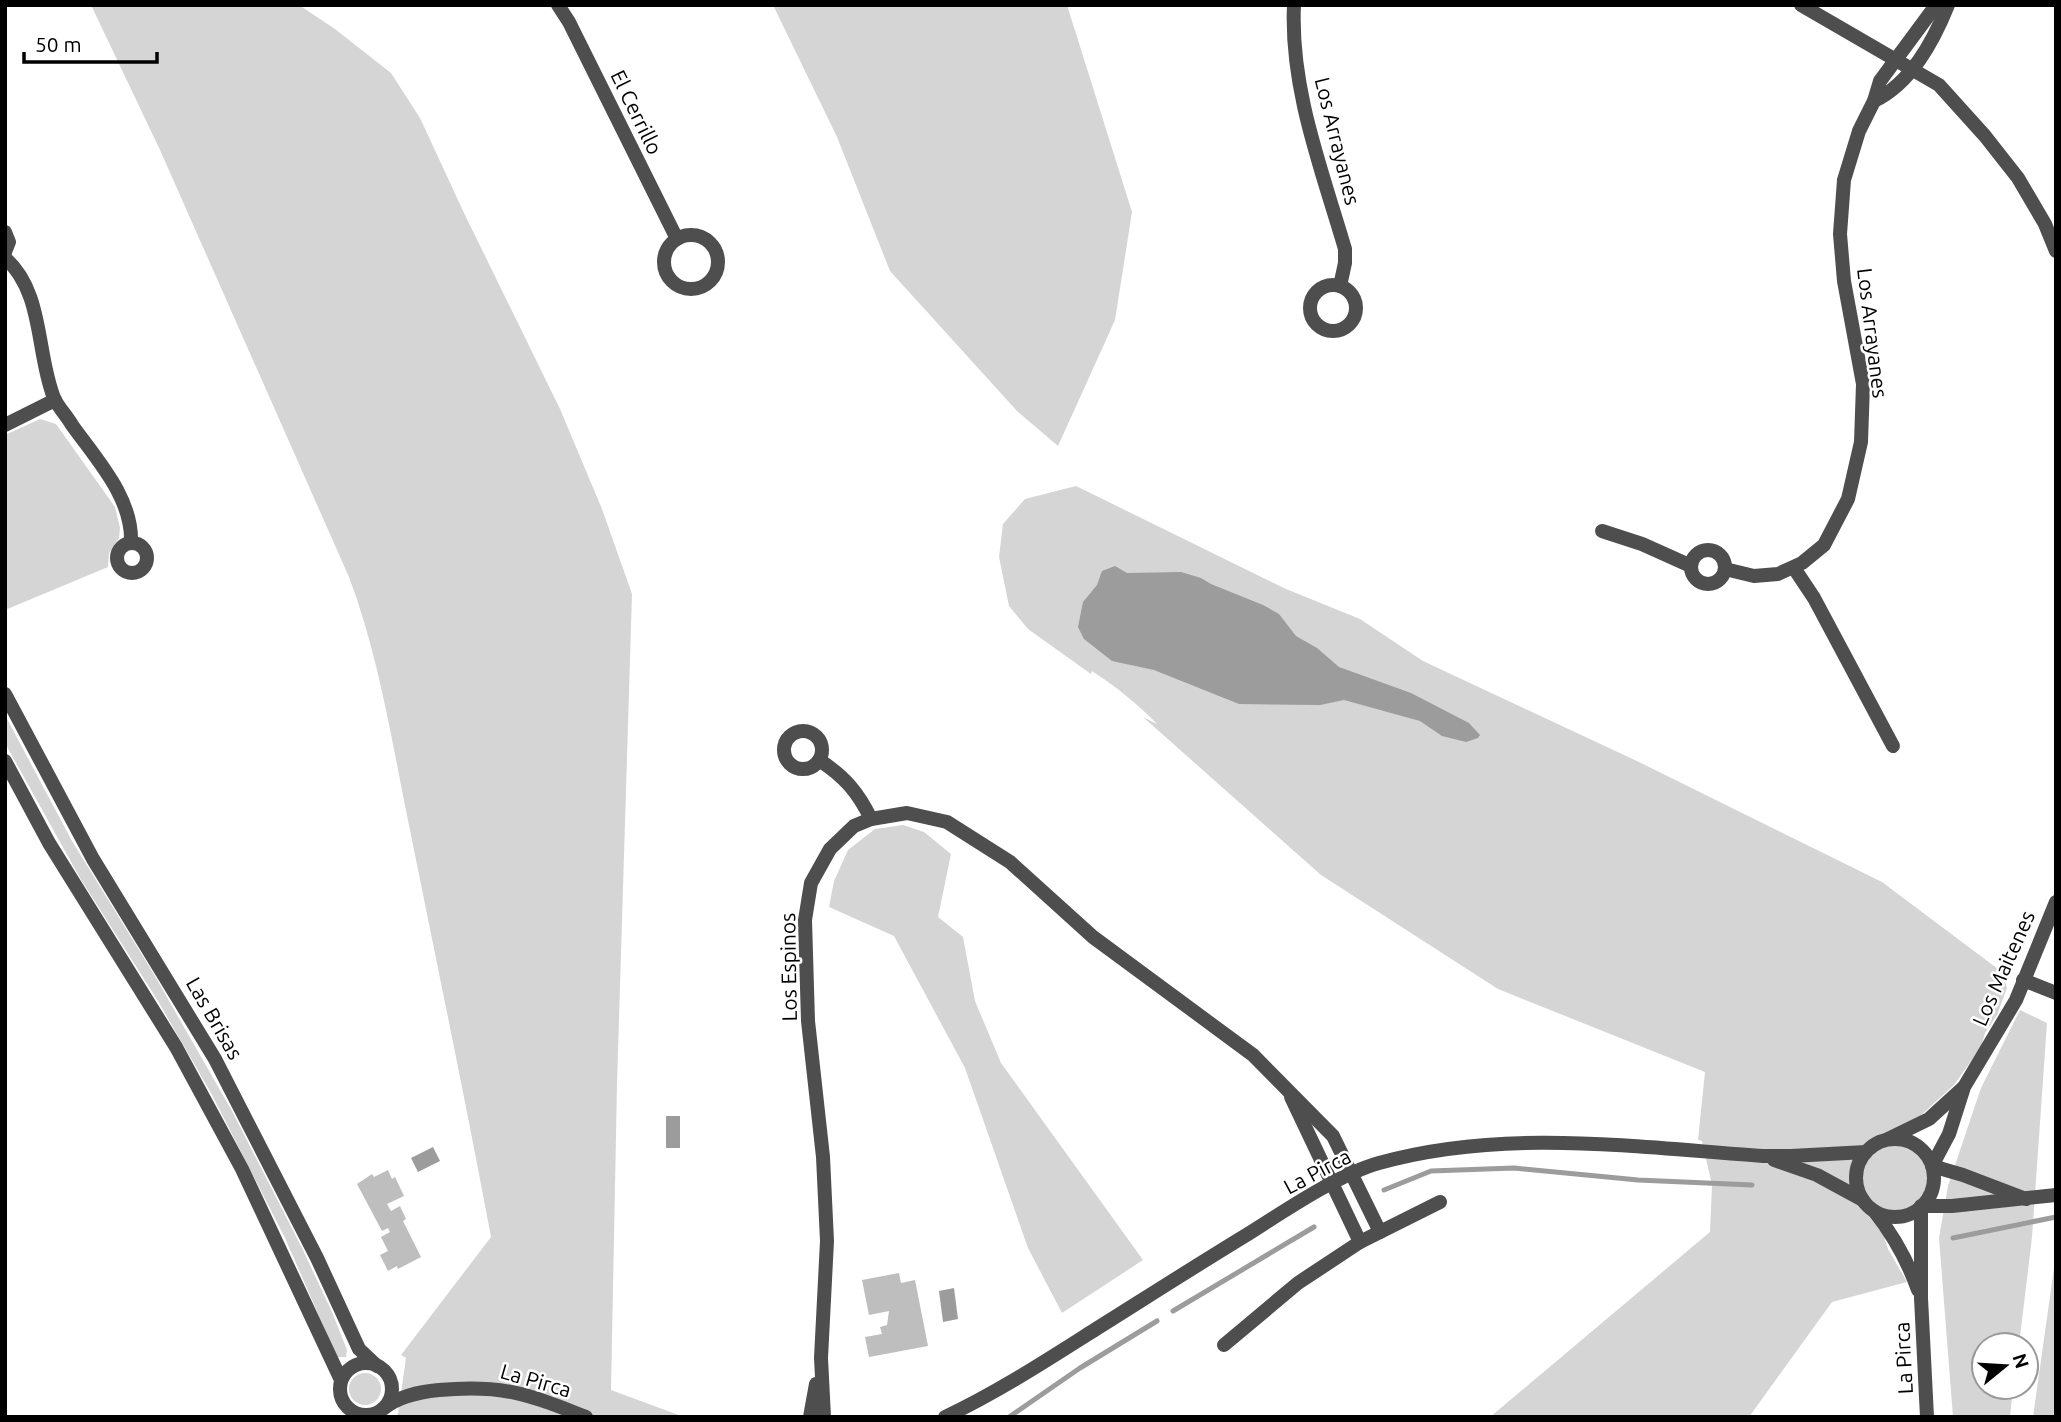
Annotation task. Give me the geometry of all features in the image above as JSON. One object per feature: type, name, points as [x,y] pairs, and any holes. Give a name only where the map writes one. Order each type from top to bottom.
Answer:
[{"type":"street","name":"El Cerrillo","points":[[558,5],[677,239]]},
{"type":"street","name":"Los Arrayanes","points":[[1294,5],[1293,30],[1302,103],[1345,248],[1340,286]]},
{"type":"street","points":[[1801,5],[1939,85],[1985,136],[2025,190],[2045,224],[2056,251]]},
{"type":"street","name":"Los Arrayanes","points":[[1725,569],[1754,576],[1778,574],[1794,568],[1824,545],[1848,499],[1861,442],[1863,384],[1844,281],[1840,234],[1844,180],[1859,131],[1874,101],[1880,81],[1931,12],[1940,5]]},
{"type":"street","name":"Los Arrayanes","points":[[1874,101],[1892,92],[1913,68],[1937,32],[1948,5]]},
{"type":"street","points":[[5,232],[9,242],[5,252]]},
{"type":"street","points":[[5,258],[16,267],[27,286],[55,400],[106,473],[127,509],[132,527],[131,543]]},
{"type":"street","points":[[5,425],[55,400]]},
{"type":"street","points":[[1602,531],[1623,537],[1690,566]]},
{"type":"street","points":[[1710,549],[1720,554],[1725,569],[1720,580],[1703,583],[1694,577],[1690,566],[1695,555],[1710,549]]},
{"type":"street","points":[[1794,568],[1814,598],[1893,746]]},
{"type":"street","name":"Las Brisas","points":[[5,694],[93,859],[215,1059],[281,1186],[359,1349],[382,1370]]},
{"type":"street","points":[[819,760],[850,783],[871,819]]},
{"type":"street","points":[[5,761],[49,844],[176,1047],[242,1169],[341,1387],[349,1409],[365,1415],[374,1413],[391,1396],[391,1388],[382,1370],[360,1364],[352,1367],[341,1387],[338,1417]]},
{"type":"street","name":"Los Espinos","points":[[824,1417],[821,1358],[827,1241],[823,1157],[808,1021],[805,920],[811,883],[830,849],[854,826],[871,819],[907,813],[947,822],[1010,862],[1093,937],[1253,1055],[1333,1136],[1380,1231]]},
{"type":"street","name":"Los Maitenes","points":[[1932,1166],[1949,1133],[1964,1087],[2005,1020],[2056,902]]},
{"type":"street","points":[[2023,979],[2056,993]]},
{"type":"street","name":"Los Maitenes","points":[[1887,1140],[1929,1119],[1964,1087]]},
{"type":"street","name":"Los Espinos","points":[[1288,1089],[1360,1242]]},
{"type":"street","points":[[1887,1140],[1904,1140],[1914,1144],[1927,1156],[1932,1166],[1932,1188],[1921,1206],[1911,1213],[1885,1215],[1868,1205],[1858,1189],[1856,1176],[1860,1162],[1866,1152],[1887,1140]]},
{"type":"street","name":"La Pirca","points":[[945,1417],[981,1400],[1031,1370],[1333,1184],[1378,1163],[1457,1148],[1557,1141],[1762,1156],[1866,1152]]},
{"type":"street","name":"La Pirca","points":[[1762,1156],[1817,1175],[1868,1205],[1894,1236],[1907,1260],[1921,1298]]},
{"type":"street","points":[[1932,1166],[2026,1199]]},
{"type":"street","points":[[1921,1206],[1952,1206],[2056,1195]]},
{"type":"street","points":[[1224,1345],[1298,1283],[1360,1242],[1440,1202]]},
{"type":"street","name":"La Pirca","points":[[1921,1206],[1921,1298],[1927,1417]]},
{"type":"street","name":"Los Espinos","points":[[810,1417],[821,1358]]},
{"type":"street","name":"La Pirca","points":[[382,1370],[395,1383],[433,1391]]},
{"type":"street","name":"La Pirca","points":[[374,1413],[399,1399],[433,1391],[470,1387],[526,1394],[586,1417]]},
{"type":"shaded area","points":[[91,5],[299,5],[391,73],[420,118],[560,409],[602,509],[632,594],[611,1390],[684,1417],[394,1417],[398,1414],[406,1358],[401,1355],[491,1237],[385,705],[360,608],[349,577],[160,150]]},
{"type":"shaded area","points":[[773,5],[1067,5],[1132,212],[1115,320],[1058,446],[1017,411],[890,271],[837,137]]},
{"type":"shaded area","points":[[40,419],[56,424],[115,507],[120,528],[119,538],[109,553],[108,567],[5,610],[5,435]]},
{"type":"shaded area","points":[[1076,486],[1286,589],[1360,619],[1423,661],[1639,762],[1882,882],[2002,972],[2007,988],[1997,1015],[1985,1033],[1981,1047],[1954,1085],[1918,1118],[1869,1141],[1853,1162],[1857,1202],[1883,1234],[1888,1249],[1907,1282],[1832,1302],[1749,1417],[1490,1417],[1710,1232],[1712,1185],[1702,1141],[1698,1140],[1705,1072],[1498,989],[1321,875],[1143,717],[1157,724],[1134,702],[1028,629],[1009,606],[999,557],[1003,524],[1025,499]]},
{"type":"shaded area","points":[[1115,566],[1127,573],[1181,572],[1263,605],[1279,614],[1296,636],[1317,648],[1339,667],[1411,693],[1469,723],[1480,735],[1466,742],[1442,736],[1420,721],[1344,700],[1320,705],[1239,704],[1154,670],[1112,661],[1084,639],[1078,627],[1083,602],[1097,585],[1102,571]]},
{"type":"shaded area","points":[[5,715],[72,841],[152,971],[232,1111],[332,1312],[347,1350],[346,1357],[337,1357],[285,1238],[211,1093],[158,1001],[80,878],[5,743]]},
{"type":"shaded area","points":[[903,825],[924,832],[951,854],[938,917],[963,937],[975,1001],[1001,1063],[1143,1260],[1062,1313],[1028,1248],[965,1068],[894,936],[829,907],[834,881],[848,850],[875,829]]},
{"type":"shaded area","points":[[2020,1010],[2047,1023],[2032,1237],[2021,1331],[1970,1331],[1970,1401],[2012,1401],[2010,1417],[1953,1417],[1939,1238],[1948,1186],[1981,1088]]},
{"type":"shaded area","points":[[666,1116],[680,1116],[680,1148],[666,1148]]},
{"type":"shaded area","points":[[1888,1144],[1902,1144],[1914,1149],[1924,1159],[1929,1178],[1924,1197],[1914,1207],[1902,1212],[1888,1212],[1876,1207],[1866,1197],[1861,1185],[1861,1171],[1866,1159],[1876,1149]]},
{"type":"shaded area","points":[[433,1147],[440,1161],[418,1172],[411,1158]]},
{"type":"shaded area","points":[[2056,1254],[2056,1417],[2033,1417],[2035,1401],[2040,1401],[2040,1367]]},
{"type":"shaded area","points":[[954,1288],[958,1319],[943,1322],[939,1291]]},
{"type":"shaded area","points":[[365,1373],[376,1378],[381,1389],[376,1400],[365,1405],[354,1400],[349,1389],[354,1378]]},
{"type":"building","points":[[388,1170],[392,1179],[395,1177],[404,1196],[387,1204],[391,1211],[400,1206],[406,1219],[403,1221],[421,1257],[388,1271],[380,1255],[388,1251],[381,1237],[390,1232],[388,1228],[382,1231],[357,1184],[372,1174],[374,1177]]},
{"type":"building","points":[[899,1273],[901,1283],[915,1280],[928,1346],[869,1357],[865,1337],[882,1334],[880,1327],[887,1325],[889,1311],[869,1315],[862,1280]]},
{"type":"waterway","points":[[1384,1190],[1431,1171],[1514,1168],[1638,1180],[1752,1185]]},
{"type":"waterway","points":[[1953,1238],[2056,1217]]},
{"type":"waterway","points":[[1173,1311],[1314,1227]]},
{"type":"waterway","points":[[1009,1417],[1080,1368],[1157,1321]]}]
